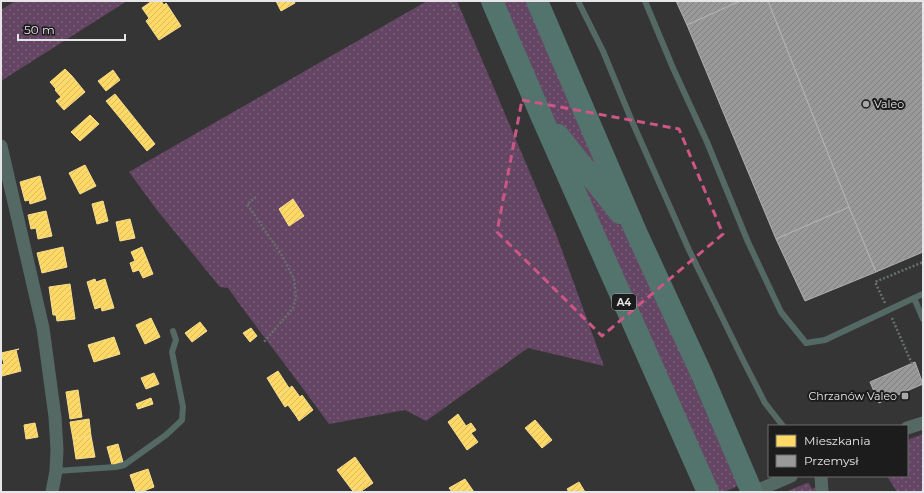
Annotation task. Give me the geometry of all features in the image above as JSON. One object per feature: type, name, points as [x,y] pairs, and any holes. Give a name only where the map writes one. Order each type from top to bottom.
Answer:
[{"type":"highway","name":"A4","points":[[492,1],[708,492]]},
{"type":"highway","name":"A4","points":[[537,1],[638,234],[753,492]]},
{"type":"highway","name":"A4","points":[[540,113],[638,234]]},
{"type":"street","points":[[1,146],[43,328],[55,417],[57,449],[56,470],[52,492]]},
{"type":"street","points":[[908,428],[923,423]]},
{"type":"street","points":[[753,492],[789,477]]},
{"type":"street","points":[[821,477],[822,492]]},
{"type":"lane","points":[[578,1],[603,51],[625,106],[689,250],[744,362],[766,403],[782,425]]},
{"type":"lane","points":[[645,1],[673,68],[707,142],[748,242],[774,298],[781,312],[806,342],[825,340],[923,294]]},
{"type":"lane","points":[[914,298],[923,319]]},
{"type":"lane","points":[[56,470],[116,467],[124,465],[176,427],[182,420],[183,407],[172,352],[176,340],[173,331]]},
{"type":"path","points":[[451,1],[455,10]]},
{"type":"path","points":[[256,198],[247,204],[283,257],[294,279],[296,297],[293,308],[264,342]]},
{"type":"highlighted area","points":[[522,100],[679,129],[723,234],[602,336],[497,232]]},
{"type":"shaded area","points":[[15,1],[127,1],[1,81],[1,10]]},
{"type":"shaded area","points":[[427,1],[457,1],[556,234],[604,366],[528,348],[426,421],[405,410],[329,424],[228,288],[220,287],[157,210],[129,172]]},
{"type":"shaded area","points":[[501,1],[528,1],[738,486],[724,492],[717,492]]},
{"type":"shaded area","points":[[923,434],[923,492],[897,492],[888,477],[908,477],[908,440]]},
{"type":"shaded area","points":[[809,483],[812,489],[817,487],[818,492],[785,492]]},
{"type":"building: Mieszkania","points":[[152,1],[161,1],[164,5],[166,3],[181,26],[159,40],[146,21],[149,18],[142,8]]},
{"type":"building: Mieszkania","points":[[276,1],[294,1],[295,3],[281,11]]},
{"type":"building: Mieszkania","points":[[65,69],[72,76],[56,89],[50,82]]},
{"type":"building: Mieszkania","points":[[113,70],[120,80],[106,91],[98,81]]},
{"type":"building: Mieszkania","points":[[72,76],[85,92],[64,110],[56,101],[61,97],[55,90]]},
{"type":"building: Mieszkania","points":[[115,94],[155,144],[147,151],[106,101]]},
{"type":"building: Mieszkania","points":[[90,115],[99,124],[80,141],[71,132]]},
{"type":"building: Mieszkania","points":[[85,165],[96,186],[80,194],[69,173]]},
{"type":"building: Mieszkania","points":[[40,176],[46,199],[30,204],[29,200],[25,201],[20,182]]},
{"type":"building: Mieszkania","points":[[293,199],[304,216],[289,226],[279,209]]},
{"type":"building: Mieszkania","points":[[103,201],[108,221],[97,224],[92,204]]},
{"type":"building: Mieszkania","points":[[46,211],[52,236],[38,239],[36,228],[31,229],[28,215]]},
{"type":"building: Mieszkania","points":[[130,219],[135,238],[120,241],[116,222]]},
{"type":"building: Mieszkania","points":[[63,247],[67,267],[42,273],[37,253]]},
{"type":"building: Mieszkania","points":[[142,247],[153,274],[143,278],[139,270],[133,272],[130,263],[135,261],[131,252]]},
{"type":"building: Mieszkania","points":[[95,279],[96,282],[105,279],[114,308],[102,311],[101,307],[95,309],[87,282]]},
{"type":"building: Mieszkania","points":[[70,284],[75,319],[57,321],[56,315],[53,315],[49,287]]},
{"type":"building: Mieszkania","points":[[151,318],[160,337],[145,344],[136,325]]},
{"type":"building: Mieszkania","points":[[200,322],[207,331],[192,342],[185,333]]},
{"type":"building: Mieszkania","points":[[251,328],[257,336],[250,342],[243,333]]},
{"type":"building: Mieszkania","points":[[114,337],[120,354],[94,362],[88,345]]},
{"type":"building: Mieszkania","points":[[19,349],[16,350],[21,371],[2,376],[1,365],[4,364],[1,353]]},
{"type":"building: Mieszkania","points":[[278,371],[289,388],[278,396],[267,378]]},
{"type":"building: Mieszkania","points":[[154,373],[159,384],[146,389],[141,378]]},
{"type":"building: Mieszkania","points":[[292,386],[300,397],[302,395],[310,406],[296,416],[288,405],[285,407],[278,396]]},
{"type":"building: Mieszkania","points":[[78,390],[82,417],[70,419],[66,392]]},
{"type":"building: Mieszkania","points":[[151,398],[153,404],[138,409],[136,404]]},
{"type":"building: Mieszkania","points":[[310,406],[313,410],[299,421],[296,416]]},
{"type":"building: Mieszkania","points":[[458,414],[466,426],[471,423],[476,430],[471,433],[478,442],[467,450],[448,422]]},
{"type":"building: Mieszkania","points":[[89,419],[91,436],[73,439],[70,422]]},
{"type":"building: Mieszkania","points":[[535,420],[552,440],[542,448],[525,428]]},
{"type":"building: Mieszkania","points":[[35,423],[38,437],[26,439],[24,425]]},
{"type":"building: Mieszkania","points":[[91,436],[95,457],[76,459],[73,439]]},
{"type":"building: Mieszkania","points":[[118,444],[123,462],[112,465],[107,447]]},
{"type":"building: Mieszkania","points":[[355,457],[369,477],[352,490],[337,470]]},
{"type":"building: Mieszkania","points":[[148,469],[154,487],[141,492],[136,492],[130,475]]},
{"type":"building: Mieszkania","points":[[369,477],[373,483],[360,492],[354,492],[352,490]]},
{"type":"building: Mieszkania","points":[[465,479],[474,492],[452,492],[449,488]]},
{"type":"building: Mieszkania","points":[[579,482],[585,492],[569,492],[567,489]]},
{"type":"building: Przemysł","points":[[676,1],[740,1],[687,25]]},
{"type":"building: Przemysł","points":[[740,1],[768,1],[849,207],[776,239],[687,25]]},
{"type":"building: Przemysł","name":"Valeo","points":[[768,1],[923,1],[923,252],[876,272]]},
{"type":"building: Przemysł","points":[[849,207],[876,272],[805,301],[776,239]]},
{"type":"building: Przemysł","points":[[915,362],[923,384],[879,403],[870,382]]},
{"type":"place","name":"Valeo","points":[[866,104]]},
{"type":"place","name":"Chrzanów Valeo","points":[[905,396]]}]
